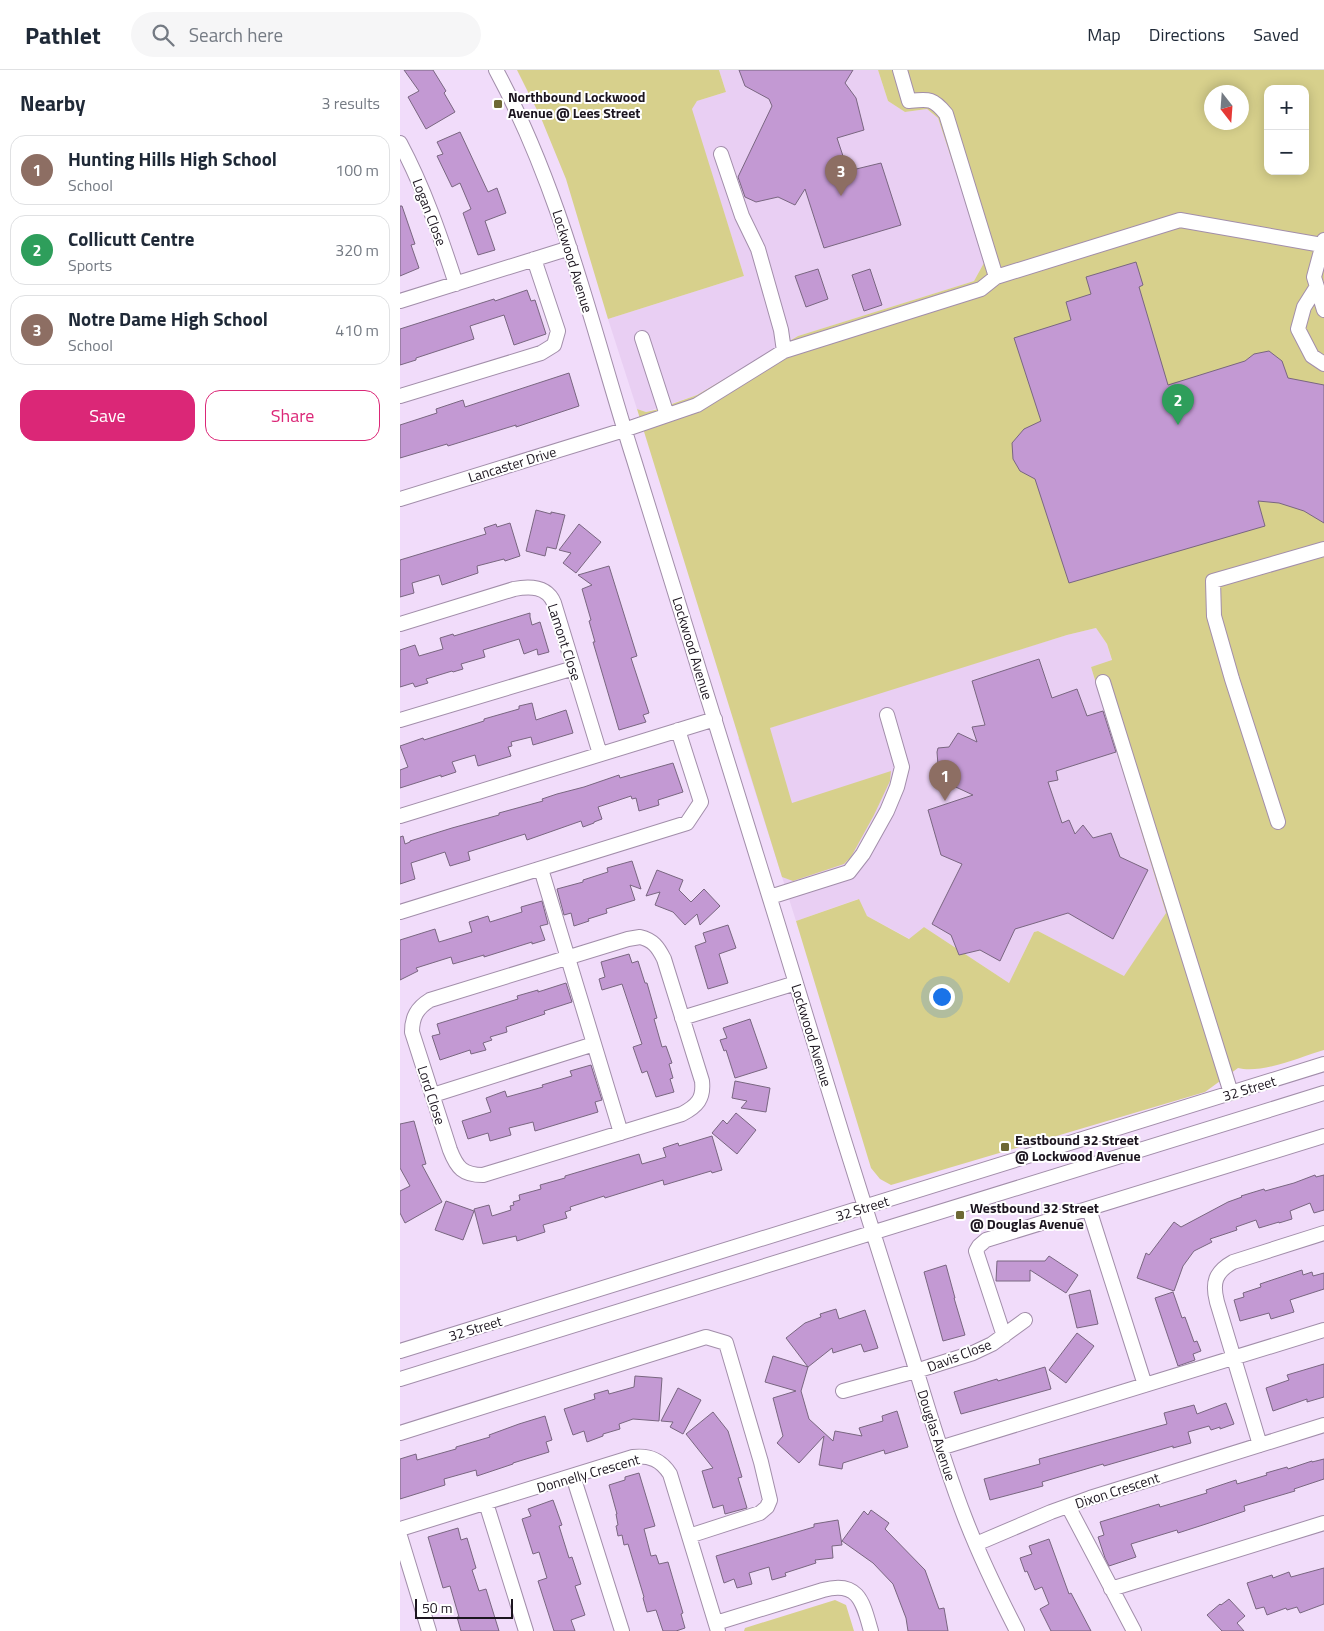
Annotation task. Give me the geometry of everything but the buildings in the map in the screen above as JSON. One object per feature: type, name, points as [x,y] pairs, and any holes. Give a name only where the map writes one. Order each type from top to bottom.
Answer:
[{"type":"street","name":"Lockwood Avenue","points":[[496,70],[534,148],[554,198],[872,1233]]},
{"type":"street","points":[[900,70],[909,101],[925,99],[937,103],[946,114],[996,277]]},
{"type":"street","name":"Logan Close","points":[[400,143],[416,174],[429,206],[456,284]]},
{"type":"street","points":[[721,154],[742,216],[758,249],[781,330],[784,351]]},
{"type":"street","name":"Lancaster Drive","points":[[400,499],[624,430],[698,405],[784,351],[980,289],[996,277],[1052,258],[1180,220],[1323,242]]},
{"type":"street","points":[[1323,242],[1314,277],[1324,310]]},
{"type":"street","points":[[400,301],[570,248]]},
{"type":"street","points":[[400,396],[541,353],[554,345],[558,331],[534,259]]},
{"type":"street","points":[[1316,288],[1304,307],[1298,329],[1312,356],[1324,364]]},
{"type":"street","points":[[642,338],[667,415]]},
{"type":"street","points":[[1278,822],[1232,679],[1214,616],[1214,581],[1324,549]]},
{"type":"street","name":"Lamont Close","points":[[400,624],[514,589],[534,587],[541,589],[552,598],[600,754]]},
{"type":"street","points":[[400,720],[574,668]]},
{"type":"street","points":[[1103,682],[1231,1093]]},
{"type":"street","points":[[770,896],[849,872],[863,854],[887,811],[897,787],[902,767],[887,715]]},
{"type":"street","points":[[400,816],[715,719]]},
{"type":"street","points":[[400,912],[688,823],[701,802],[678,730]]},
{"type":"street","points":[[541,869],[621,1133]]},
{"type":"street","name":"Lord Close","points":[[640,938],[649,939],[656,945],[664,959],[682,1018],[702,1081],[703,1091],[701,1098],[690,1110],[483,1175],[472,1175],[459,1167],[454,1159],[412,1032],[413,1019],[422,1005],[430,1000],[628,939],[640,938]]},
{"type":"street","points":[[682,1018],[796,983]]},
{"type":"street","points":[[432,1095],[594,1044]]},
{"type":"street","name":"32 Street","points":[[400,1351],[1324,1064]]},
{"type":"street","name":"32 Street","points":[[400,1379],[1324,1093]]},
{"type":"street","points":[[1004,1336],[976,1252],[978,1246],[986,1240],[1324,1136]]},
{"type":"street","points":[[1090,1209],[1145,1385]]},
{"type":"street","name":"Douglas Avenue","points":[[872,1233],[940,1448],[976,1544],[1017,1631]]},
{"type":"street","points":[[1260,1445],[1215,1295],[1215,1281],[1224,1267],[1232,1262],[1324,1233]]},
{"type":"street","name":"Davis Close","points":[[843,1391],[916,1371],[978,1351],[992,1344],[1025,1320]]},
{"type":"street","points":[[940,1448],[1324,1330]]},
{"type":"street","points":[[400,1433],[706,1337],[726,1343],[761,1462],[770,1500],[767,1507],[760,1513],[689,1536]]},
{"type":"street","name":"Dixon Crescent","points":[[976,1544],[1068,1506],[1324,1425]]},
{"type":"street","name":"Donnelly Crescent","points":[[400,1529],[633,1457],[650,1457],[659,1461],[670,1474],[717,1627]]},
{"type":"street","points":[[573,1476],[622,1631]]},
{"type":"street","points":[[486,1503],[526,1631]]},
{"type":"street","points":[[1068,1506],[1134,1631]]},
{"type":"street","points":[[1111,1589],[1324,1523]]},
{"type":"street","points":[[400,1536],[429,1631]]},
{"type":"street","points":[[717,1627],[823,1590],[840,1587],[855,1593],[861,1600],[871,1631]]},
{"type":"shaded area","points":[[517,70],[719,70],[726,92],[697,101],[692,109],[744,276],[608,319],[566,179],[541,118]]},
{"type":"shaded area","points":[[719,70],[878,70],[888,101],[905,112],[927,109],[938,118],[985,261],[974,281],[798,336],[697,395],[646,412],[637,409],[608,319],[744,276],[691,109],[697,101],[726,92]]},
{"type":"shaded area","points":[[878,70],[1324,70],[1324,1050],[1269,1067],[1258,1069],[1238,1068],[1205,1092],[891,1185],[880,1179],[871,1168],[796,921],[859,899],[867,916],[909,939],[924,927],[1009,983],[1034,932],[1038,931],[1124,976],[1166,913],[1091,667],[1112,660],[1107,644],[1096,628],[1067,635],[770,728],[792,803],[891,771],[890,781],[874,815],[851,857],[844,864],[793,881],[782,877],[637,409],[646,412],[655,410],[697,395],[798,336],[974,281],[985,261],[938,118],[927,109],[905,112],[888,101]]},
{"type":"shaded area","points":[[1096,628],[1107,644],[1112,661],[1091,667],[1166,913],[1124,977],[1038,931],[1034,932],[1009,983],[924,927],[910,939],[867,916],[858,899],[796,921],[738,738],[894,688],[1067,635]]},
{"type":"shaded area","points":[[835,1600],[846,1605],[854,1631],[744,1631],[745,1628]]},
{"type":"place","name":"Northbound Lockwood Avenue @ Lees Street","points":[[498,104]]},
{"type":"place","name":"Notre Dame High School","points":[[841,196]]},
{"type":"place","name":"Collicutt Centre","points":[[1178,425]]},
{"type":"place","name":"Hunting Hills High School","points":[[945,801]]},
{"type":"place","name":"Eastbound 32 Street @ Lockwood Avenue","points":[[1005,1147]]},
{"type":"place","name":"Westbound 32 Street @ Douglas Avenue","points":[[960,1215]]}]
